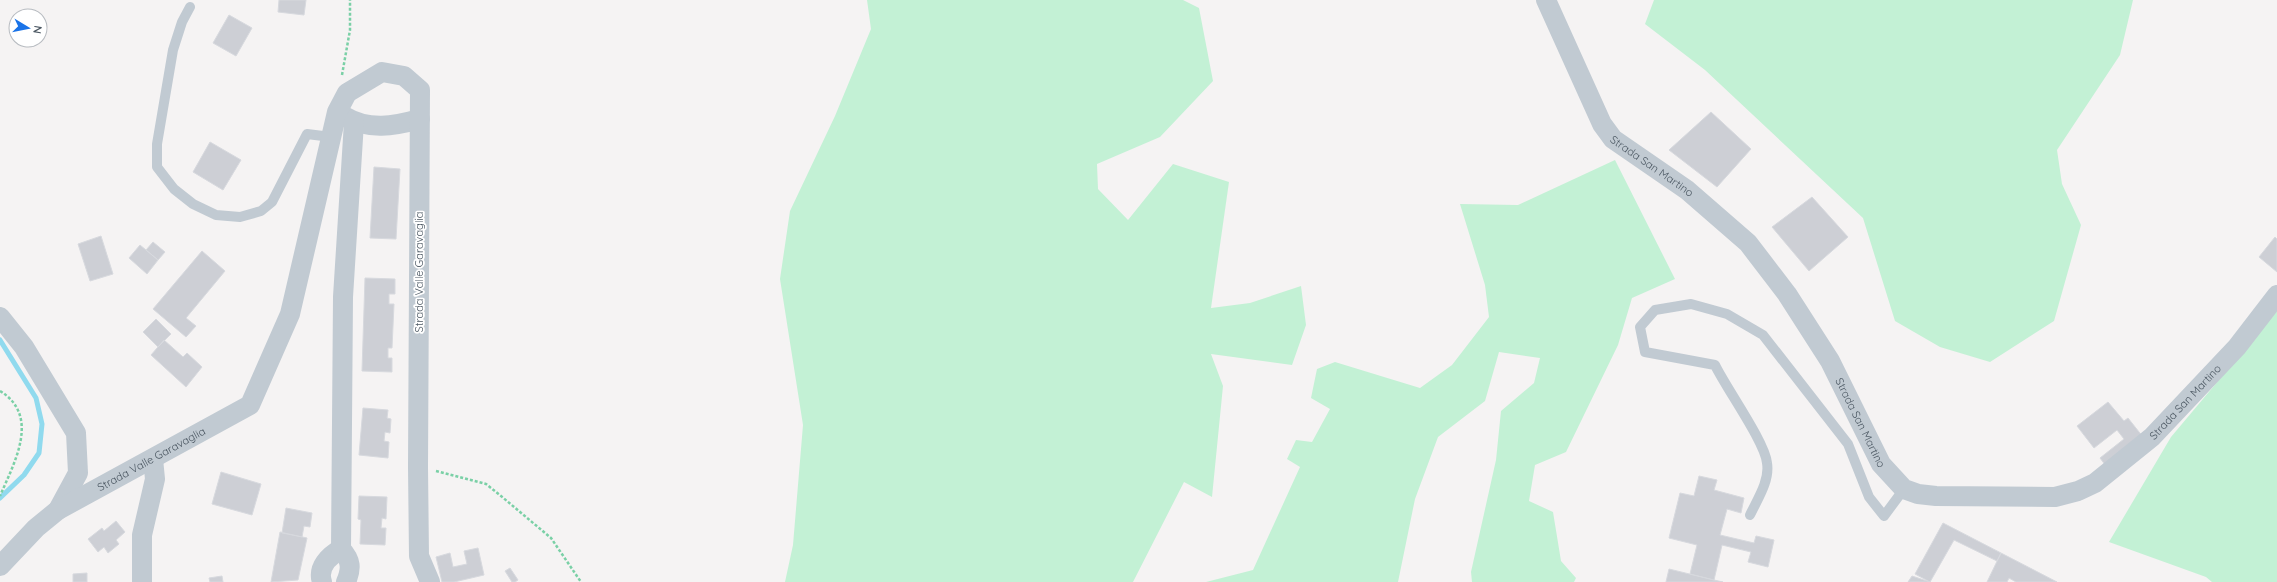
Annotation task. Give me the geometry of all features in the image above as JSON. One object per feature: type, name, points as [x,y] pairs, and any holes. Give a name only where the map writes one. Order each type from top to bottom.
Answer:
[{"type":"street","name":"Strada San Martino","points":[[1546,0],[1602,124],[1613,139],[1686,190],[1748,243],[1787,294],[1830,361],[1881,464],[1904,488],[1918,494],[1936,496],[2055,497],[2078,492],[2089,486],[2152,438],[2237,347],[2277,295]]},
{"type":"street","name":"Strada Valle Garavaglia","points":[[0,566],[36,528],[58,510],[250,405],[290,314],[337,112],[347,93],[382,72],[404,76],[420,90],[419,556],[430,582]]},
{"type":"street","points":[[337,112],[354,122],[388,127],[420,119]]},
{"type":"street","points":[[346,582],[351,571],[349,558],[341,549],[343,297],[354,122]]},
{"type":"street","name":"Strada Valle Garavaglia","points":[[0,317],[24,347],[76,433],[78,473],[58,510]]},
{"type":"street","points":[[142,582],[142,535],[155,479],[153,459]]},
{"type":"street","points":[[322,582],[322,568],[328,556],[341,549]]},
{"type":"lane","points":[[190,8],[182,22],[173,50],[157,144],[157,167],[174,190],[193,204],[216,215],[240,217],[261,211],[272,202],[307,134],[331,137]]},
{"type":"lane","points":[[1750,515],[1765,483],[1767,463],[1757,439],[1715,365],[1645,352],[1640,327],[1655,310],[1691,304],[1727,314],[1763,334],[1848,444],[1870,497],[1884,516],[1904,488]]},
{"type":"path","points":[[341,77],[350,30],[350,0]]},
{"type":"path","points":[[0,391],[11,398],[21,417],[21,447],[0,496]]},
{"type":"path","points":[[418,467],[486,484],[531,519],[551,538],[581,582]]},
{"type":"green space","points":[[867,0],[1183,0],[1199,8],[1213,81],[1160,137],[1097,164],[1098,189],[1128,220],[1173,164],[1229,182],[1211,308],[1250,303],[1301,286],[1306,325],[1292,365],[1211,354],[1223,386],[1212,497],[1184,482],[1133,582],[785,582],[793,545],[803,425],[780,279],[790,211],[835,116],[871,29]]},
{"type":"green space","points":[[1654,0],[2133,0],[2120,55],[2057,150],[2062,184],[2081,225],[2054,321],[1990,362],[1940,347],[1895,321],[1863,218],[1705,70],[1645,24]]},
{"type":"green space","points":[[1615,160],[1675,279],[1632,298],[1618,345],[1566,452],[1535,465],[1529,501],[1553,512],[1561,561],[1576,578],[1574,582],[1472,582],[1471,572],[1496,460],[1501,411],[1534,383],[1540,358],[1499,352],[1485,401],[1438,437],[1415,499],[1398,582],[1206,582],[1253,570],[1300,467],[1287,459],[1296,440],[1312,442],[1330,409],[1311,398],[1317,369],[1335,362],[1420,388],[1452,365],[1489,317],[1485,285],[1460,204],[1518,205]]},
{"type":"green space","points":[[2277,311],[2277,582],[2212,582],[2206,577],[2109,542],[2171,437]]},
{"type":"building","points":[[279,0],[306,0],[304,15],[278,12]]},
{"type":"building","points":[[229,15],[252,28],[236,56],[213,43]]},
{"type":"building","points":[[1711,112],[1751,149],[1717,187],[1669,150]]},
{"type":"building","points":[[210,142],[241,160],[223,190],[193,172]]},
{"type":"building","points":[[374,167],[400,169],[396,239],[370,238]]},
{"type":"building","points":[[1812,197],[1848,237],[1809,271],[1772,227]]},
{"type":"building","points":[[101,236],[113,274],[90,281],[78,244]]},
{"type":"building","points":[[2275,237],[2277,239],[2277,272],[2259,257]]},
{"type":"building","points":[[153,242],[165,252],[158,260],[146,250]]},
{"type":"building","points":[[140,245],[158,260],[147,274],[129,258]]},
{"type":"building","points":[[202,251],[225,271],[186,318],[196,326],[186,337],[153,309]]},
{"type":"building","points":[[365,278],[395,279],[395,294],[389,294],[389,304],[394,304],[392,348],[388,348],[388,358],[392,358],[392,372],[362,371]]},
{"type":"building","points":[[156,319],[171,334],[158,347],[143,332]]},
{"type":"building","points":[[164,340],[183,357],[187,353],[202,367],[186,387],[151,355]]},
{"type":"building","points":[[2108,402],[2124,421],[2128,418],[2143,437],[2106,466],[2100,458],[2124,439],[2117,430],[2094,448],[2077,426]]},
{"type":"building","points":[[363,408],[388,410],[387,418],[391,419],[390,433],[385,432],[384,441],[389,442],[388,458],[359,455]]},
{"type":"building","points":[[221,472],[261,484],[252,515],[212,504]]},
{"type":"building","points":[[1699,476],[1717,480],[1714,490],[1744,498],[1741,513],[1727,509],[1720,535],[1754,543],[1756,536],[1774,540],[1768,567],[1748,562],[1751,552],[1722,545],[1714,580],[1690,574],[1697,545],[1669,538],[1680,493],[1694,496]]},
{"type":"building","points":[[359,496],[387,497],[386,519],[382,518],[381,528],[386,528],[385,545],[360,544],[361,520],[358,519]]},
{"type":"building","points":[[286,508],[312,513],[310,527],[304,526],[302,537],[282,533]]},
{"type":"building","points":[[116,521],[125,532],[116,540],[119,544],[108,553],[104,547],[98,552],[88,539],[102,528],[104,531]]},
{"type":"building","points":[[1943,523],[2001,553],[1997,561],[1954,540],[1930,582],[1915,574]]},
{"type":"building","points":[[280,532],[307,538],[298,580],[271,582]]},
{"type":"building","points":[[478,548],[484,575],[454,582],[442,582],[436,557],[450,553],[453,567],[467,564],[464,551]]},
{"type":"building","points":[[2001,553],[2057,582],[2016,582],[2009,578],[2007,582],[1987,582]]},
{"type":"building","points":[[510,568],[518,580],[515,582],[512,582],[505,571]]},
{"type":"building","points":[[1669,569],[1714,580],[1723,582],[1666,582]]},
{"type":"building","points":[[87,573],[87,582],[73,582],[73,574]]},
{"type":"building","points":[[222,576],[223,582],[210,582],[209,578]]},
{"type":"building","points":[[1912,576],[1930,582],[1908,582]]},
{"type":"waterway","points":[[0,340],[36,398],[42,424],[39,453],[24,475],[0,498]]}]
